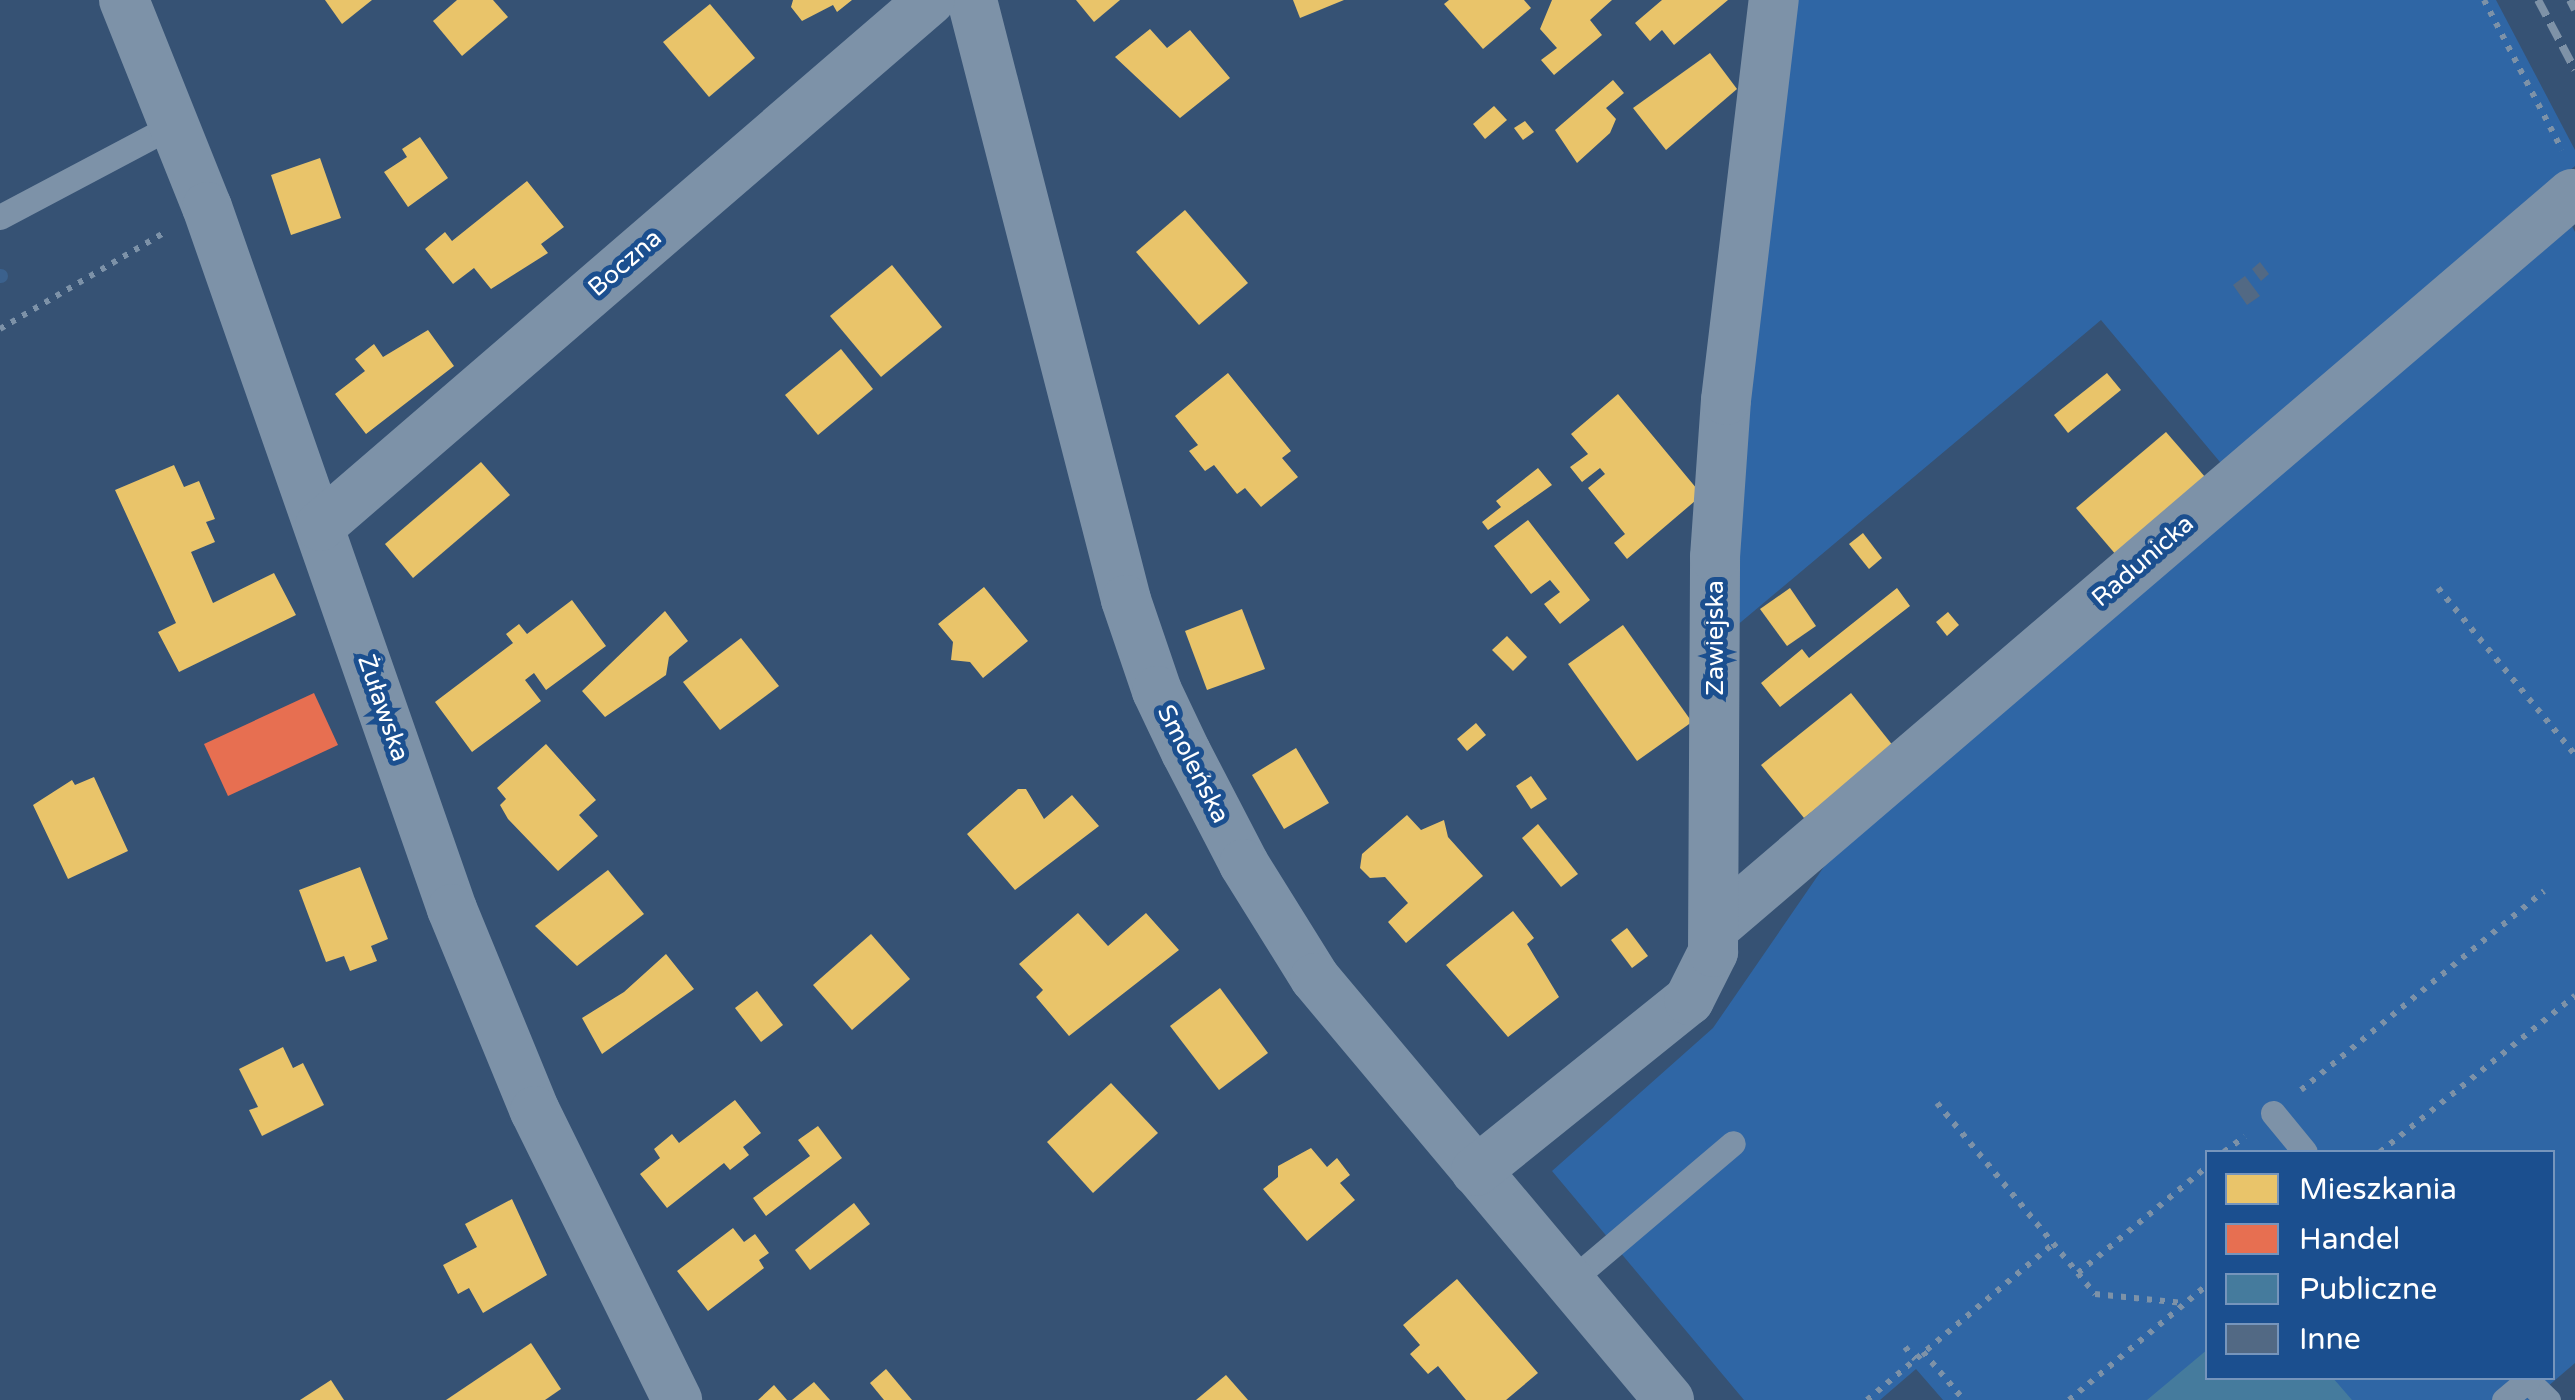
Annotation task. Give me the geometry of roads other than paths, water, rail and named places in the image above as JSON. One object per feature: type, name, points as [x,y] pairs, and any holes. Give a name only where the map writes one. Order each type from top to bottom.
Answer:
[{"type":"street","name":"Żuławska","points":[[124,0],[207,207],[452,908],[505,1037],[677,1400]]},
{"type":"street","name":"Boczna","points":[[320,526],[930,0]]},
{"type":"street","name":"Smoleńska","points":[[972,0],[1126,600],[1156,691],[1244,864],[1314,978],[1669,1400]]},
{"type":"street","name":"Zawiejska","points":[[1476,1171],[1689,1000],[1713,952],[1715,557],[1726,400],[1774,0]]},
{"type":"street","name":"Radunicka","points":[[1714,928],[2570,177]]},
{"type":"lane","points":[[0,217],[174,124]]},
{"type":"lane","points":[[2273,1113],[2303,1150]]},
{"type":"lane","points":[[1568,1283],[1733,1143]]},
{"type":"lane","points":[[2504,1400],[2525,1380]]},
{"type":"lane","points":[[2527,1380],[2548,1400]]},
{"type":"railway","points":[[2538,0],[2575,70]]},
{"type":"railway","points":[[2570,0],[2575,10]]}]
